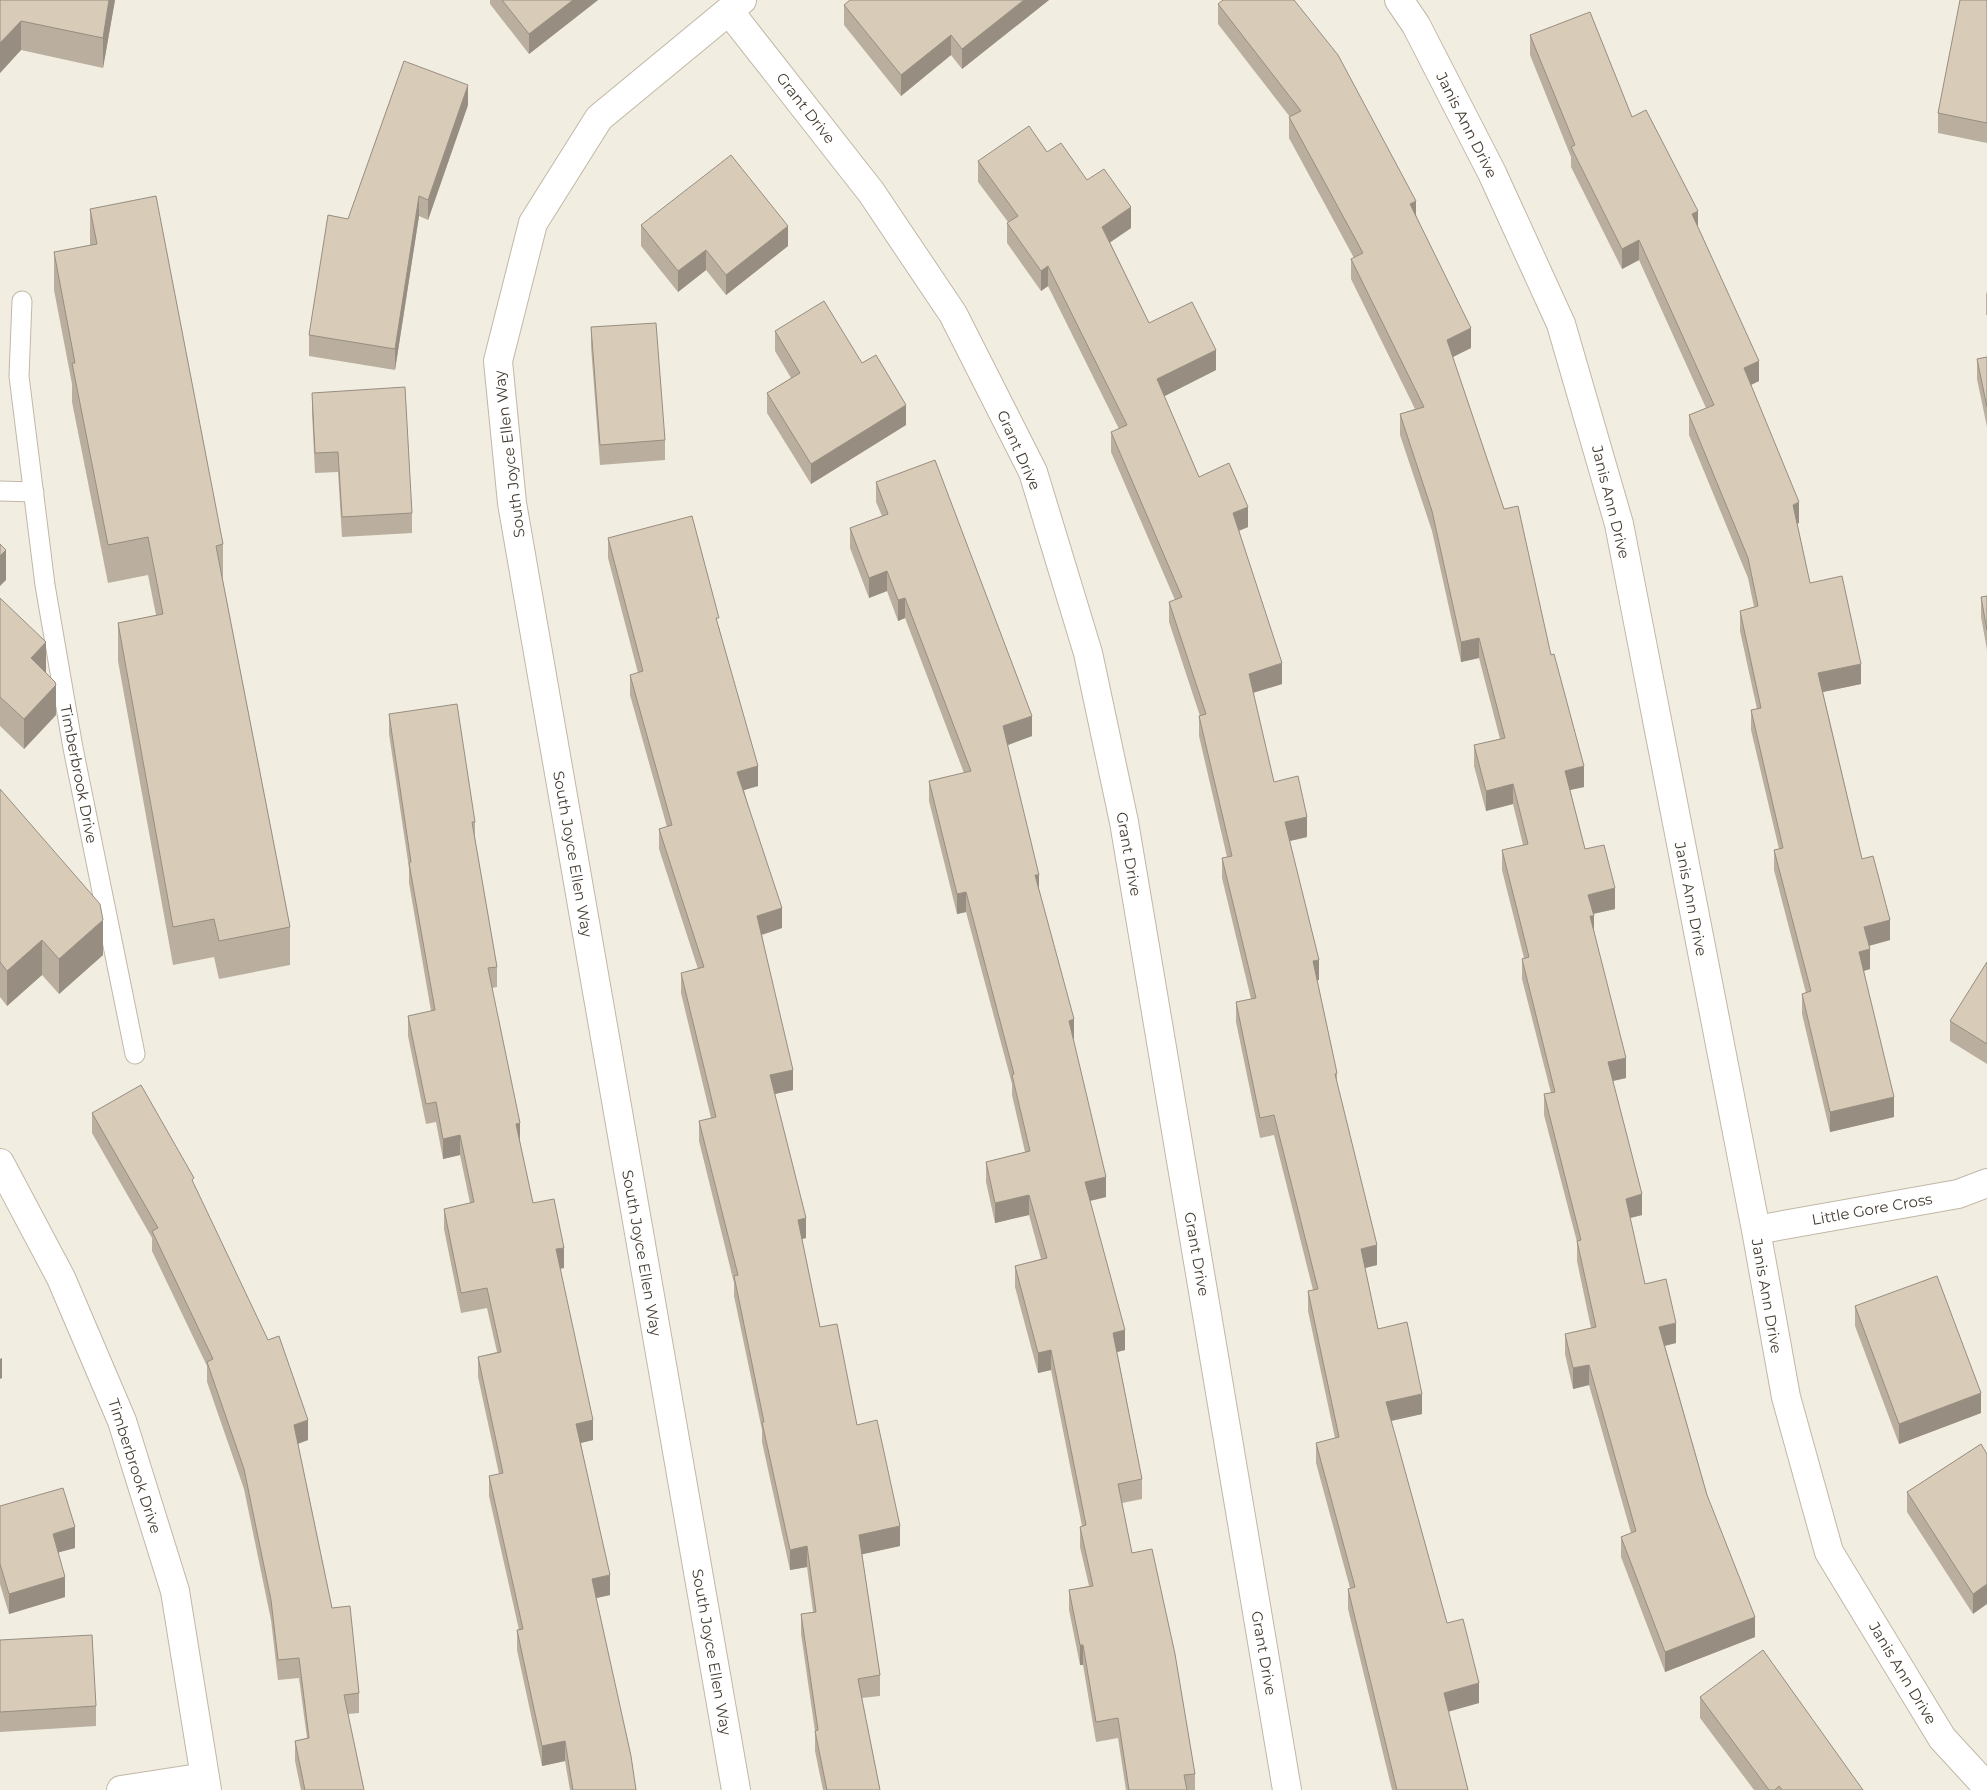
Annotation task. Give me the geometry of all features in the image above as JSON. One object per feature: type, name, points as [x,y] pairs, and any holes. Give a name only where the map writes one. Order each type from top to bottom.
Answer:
[{"type":"street","name":"Janis Ann Drive","points":[[1399,0],[1416,25],[1492,173],[1561,324],[1619,524],[1756,1230],[1786,1397],[1829,1552],[1942,1738],[1987,1787]]},
{"type":"street","name":"South Joyce Ellen Way","points":[[736,5],[599,118],[533,223],[498,361],[512,503],[736,1790]]},
{"type":"street","name":"Grant Drive","points":[[736,5],[871,192],[953,314],[1033,472],[1088,654],[1124,822],[1287,1790]]},
{"type":"street","name":"Timberbrook Drive","points":[[0,1163],[61,1278],[122,1421],[175,1591],[206,1784]]},
{"type":"street","name":"Little Gore Cross","points":[[1756,1230],[1958,1194],[1987,1183]]},
{"type":"street","points":[[122,1790],[206,1784]]},
{"type":"lane","name":"Timberbrook Drive","points":[[22,301],[19,376],[45,586],[74,748],[135,1054]]},
{"type":"lane","points":[[0,491],[34,492]]},
{"type":"building","points":[[0,0],[109,0],[103,38],[21,21],[0,43]]},
{"type":"building","points":[[502,0],[573,0],[529,34]]},
{"type":"building","points":[[850,0],[1024,0],[962,49],[951,35],[901,75],[844,5]]},
{"type":"building","points":[[1223,0],[1294,0],[1338,55],[1416,201],[1410,204],[1471,328],[1447,340],[1504,509],[1518,506],[1551,655],[1554,654],[1584,766],[1565,771],[1585,849],[1604,845],[1615,888],[1588,895],[1594,916],[1590,916],[1626,1058],[1608,1062],[1642,1194],[1626,1199],[1645,1284],[1666,1279],[1676,1323],[1659,1327],[1707,1495],[1755,1617],[1665,1652],[1621,1537],[1636,1531],[1589,1365],[1573,1368],[1565,1334],[1596,1327],[1577,1241],[1581,1240],[1544,1094],[1555,1092],[1522,959],[1529,957],[1502,850],[1528,844],[1513,784],[1486,791],[1474,745],[1505,738],[1479,638],[1461,642],[1432,511],[1400,414],[1424,407],[1351,259],[1363,253],[1289,117],[1301,111],[1218,4]]},
{"type":"building","points":[[1960,0],[1987,0],[1987,123],[1938,113]]},
{"type":"building","points":[[1590,12],[1632,117],[1646,110],[1698,211],[1692,214],[1759,361],[1744,368],[1799,502],[1793,505],[1810,583],[1842,576],[1861,664],[1818,673],[1862,859],[1873,856],[1890,920],[1864,927],[1870,949],[1859,952],[1894,1097],[1830,1112],[1802,994],[1811,991],[1774,850],[1783,848],[1751,710],[1761,708],[1740,611],[1758,606],[1748,558],[1689,415],[1714,405],[1639,240],[1622,249],[1571,147],[1575,145],[1530,35]]},
{"type":"building","points":[[404,61],[468,85],[428,200],[419,196],[395,349],[309,335],[328,215],[348,219]]},
{"type":"building","points":[[1029,126],[1047,152],[1061,143],[1087,180],[1104,169],[1131,207],[1102,227],[1149,323],[1192,302],[1216,350],[1157,379],[1199,477],[1229,463],[1248,507],[1233,513],[1282,663],[1249,674],[1274,782],[1298,776],[1307,817],[1285,822],[1319,960],[1313,961],[1337,1073],[1335,1074],[1377,1245],[1361,1249],[1378,1329],[1407,1322],[1422,1394],[1386,1402],[1447,1623],[1463,1619],[1479,1683],[1444,1693],[1468,1790],[1397,1790],[1348,1589],[1355,1587],[1316,1443],[1339,1437],[1308,1291],[1318,1289],[1274,1115],[1260,1118],[1236,1002],[1256,998],[1222,858],[1232,856],[1199,716],[1206,714],[1169,602],[1182,597],[1111,432],[1127,425],[1048,266],[1041,271],[1007,223],[1018,216],[978,161]]},
{"type":"building","points":[[731,155],[788,226],[726,275],[706,250],[678,271],[641,225]]},
{"type":"building","points":[[156,196],[223,544],[216,546],[290,927],[219,941],[214,919],[173,927],[118,623],[163,614],[148,537],[108,545],[72,363],[75,363],[54,252],[97,244],[90,209]]},
{"type":"building","points":[[824,301],[862,363],[876,355],[906,405],[811,464],[767,393],[800,373],[775,331]]},
{"type":"building","points":[[656,323],[665,440],[600,445],[591,327]]},
{"type":"building","points":[[1987,357],[1987,407],[1977,359]]},
{"type":"building","points":[[405,387],[412,513],[342,517],[338,452],[315,453],[312,393]]},
{"type":"building","points":[[935,460],[1032,716],[1003,726],[1039,875],[1035,875],[1074,1019],[1069,1021],[1106,1177],[1085,1182],[1125,1330],[1113,1333],[1142,1479],[1118,1484],[1132,1553],[1152,1549],[1175,1654],[1195,1774],[1184,1775],[1187,1790],[1129,1790],[1118,1718],[1096,1722],[1083,1645],[1080,1645],[1069,1590],[1093,1586],[1080,1527],[1086,1525],[1051,1350],[1038,1353],[1015,1266],[1047,1258],[1029,1195],[995,1203],[986,1162],[1030,1151],[1012,1075],[1014,1074],[966,892],[957,894],[929,781],[971,771],[905,598],[898,600],[887,571],[869,578],[850,528],[888,514],[876,482]]},
{"type":"building","points":[[692,516],[719,618],[716,618],[758,766],[737,772],[782,908],[757,916],[793,1070],[770,1075],[806,1218],[798,1220],[820,1327],[837,1324],[857,1425],[877,1420],[900,1526],[859,1535],[880,1675],[858,1679],[880,1790],[827,1790],[815,1731],[818,1730],[801,1614],[816,1612],[807,1546],[790,1550],[762,1422],[764,1422],[734,1276],[738,1275],[699,1121],[716,1117],[681,973],[704,967],[659,829],[672,825],[630,675],[643,671],[608,538]]},
{"type":"building","points":[[0,544],[6,550],[0,556]]},
{"type":"building","points":[[1987,596],[1987,630],[1981,597]]},
{"type":"building","points":[[0,598],[46,642],[31,658],[56,685],[24,719],[0,697]]},
{"type":"building","points":[[457,704],[475,822],[472,822],[497,967],[488,968],[520,1123],[516,1124],[533,1203],[554,1199],[564,1248],[556,1249],[593,1420],[576,1424],[610,1575],[592,1579],[631,1756],[636,1790],[573,1790],[565,1741],[542,1746],[517,1630],[523,1629],[489,1476],[503,1473],[478,1357],[501,1352],[487,1288],[461,1293],[444,1209],[474,1202],[460,1135],[443,1139],[436,1102],[426,1104],[408,1016],[435,1010],[409,863],[411,862],[389,714]]},
{"type":"building","points":[[0,789],[100,904],[103,920],[59,959],[42,940],[7,971],[0,962]]},
{"type":"building","points":[[1987,962],[1987,1044],[1950,1021]]},
{"type":"building","points":[[141,1085],[194,1178],[192,1180],[268,1340],[279,1336],[308,1420],[294,1425],[332,1608],[350,1606],[359,1693],[344,1695],[364,1790],[305,1790],[295,1741],[309,1738],[299,1658],[278,1660],[271,1600],[244,1469],[207,1362],[213,1359],[152,1231],[158,1228],[92,1113]]},
{"type":"building","points":[[1937,1276],[1981,1393],[1899,1424],[1855,1306]]},
{"type":"building","points":[[1981,1444],[1987,1454],[1987,1584],[1973,1594],[1907,1492]]},
{"type":"building","points":[[63,1488],[75,1527],[53,1534],[65,1577],[9,1594],[0,1564],[0,1506]]},
{"type":"building","points":[[92,1635],[96,1706],[0,1712],[0,1640]]},
{"type":"building","points":[[1763,1650],[1863,1790],[1782,1790],[1779,1786],[1775,1790],[1769,1790],[1700,1697]]}]
